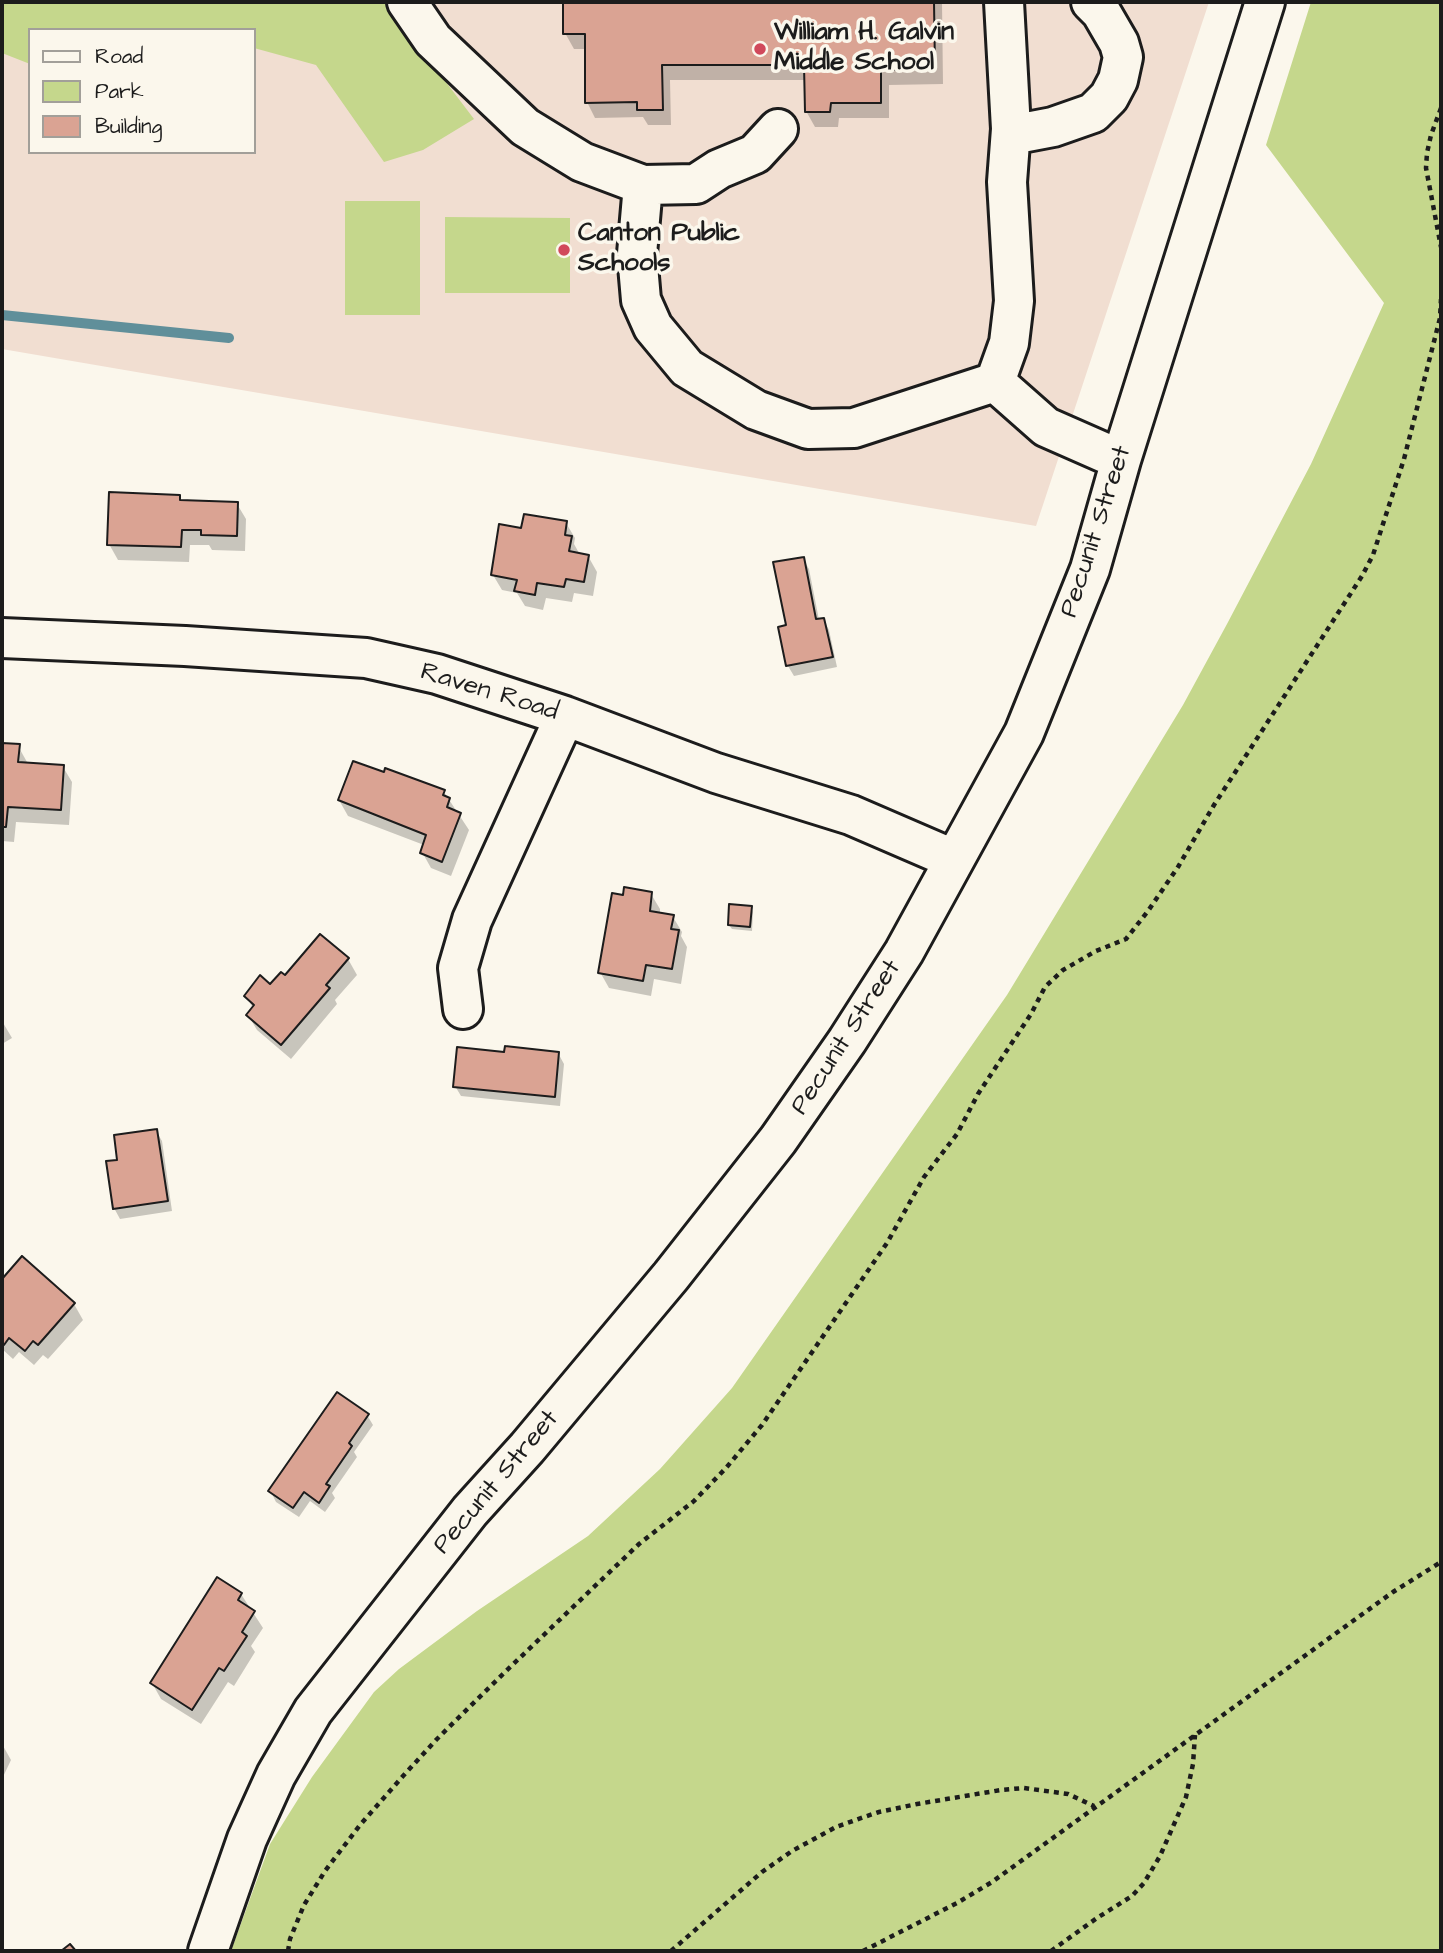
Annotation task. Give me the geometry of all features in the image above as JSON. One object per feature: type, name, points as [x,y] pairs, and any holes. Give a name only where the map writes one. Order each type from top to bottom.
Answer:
[{"type":"street","points":[[407,2],[433,40],[524,127],[582,162],[643,185],[696,184],[719,169],[755,154],[778,129]]},
{"type":"street","points":[[995,382],[1009,343],[1014,301],[1007,182],[1011,135],[1004,2]]},
{"type":"street","points":[[1011,135],[1053,127],[1093,113],[1109,97],[1118,80],[1123,57],[1119,43],[1101,12],[1091,2]]},
{"type":"street","name":"Pecunit Street","points":[[208,1951],[247,1839],[276,1775],[313,1711],[470,1511],[527,1448],[671,1276],[778,1140],[847,1041],[904,951],[1024,733],[1090,569],[1121,460],[1265,2]]},
{"type":"street","points":[[643,185],[637,254],[641,300],[653,327],[687,368],[756,410],[808,429],[854,428],[995,382]]},
{"type":"street","points":[[995,382],[1046,427],[1121,460]]},
{"type":"street","name":"Raven Road","points":[[2,638],[186,646],[366,658],[437,674],[565,716],[716,773],[850,815],[953,859]]},
{"type":"street","points":[[463,1009],[458,968],[472,920],[565,716]]},
{"type":"path","points":[[1441,108],[1431,135],[1426,168],[1441,247]]},
{"type":"path","points":[[288,1951],[290,1939],[304,1906],[325,1871],[402,1776],[506,1671],[639,1544],[694,1501],[762,1425],[887,1243],[925,1177],[957,1133],[978,1094],[1031,1014],[1045,987],[1063,970],[1096,951],[1126,939],[1148,911],[1373,555],[1404,459],[1440,318],[1441,299]]},
{"type":"path","points":[[863,1951],[992,1882],[1393,1592],[1441,1562]]},
{"type":"path","points":[[1051,1951],[1132,1896],[1144,1883],[1160,1856],[1186,1797],[1193,1764],[1195,1735]]},
{"type":"path","points":[[671,1951],[761,1872],[836,1827],[864,1816],[917,1804],[1024,1788],[1068,1794],[1094,1806]]},
{"type":"shaded area","name":"Canton Public Schools","points":[[2,2],[1209,2],[1036,526],[2,349]]},
{"type":"green space","points":[[2,2],[385,2],[474,119],[423,150],[384,162],[316,65],[256,49],[256,28],[28,28],[28,63],[2,53]]},
{"type":"green space","points":[[1311,2],[1441,2],[1441,1951],[231,1951],[270,1844],[312,1777],[374,1692],[399,1669],[477,1611],[588,1536],[660,1469],[732,1388],[1007,995],[1183,705],[1311,464],[1384,303],[1266,145]]},
{"type":"green space","points":[[345,201],[420,201],[420,315],[345,315]]},
{"type":"green space","points":[[445,217],[570,218],[570,293],[445,293]]},
{"type":"building","name":"William H. Galvin Middle School","points":[[563,2],[934,2],[935,69],[881,70],[881,103],[831,103],[830,112],[805,112],[804,65],[662,65],[663,110],[637,110],[637,102],[585,103],[585,34],[563,34]]},
{"type":"building","points":[[109,492],[180,495],[180,500],[238,502],[237,536],[201,535],[201,530],[182,530],[181,547],[107,545]]},
{"type":"building","points":[[524,514],[567,521],[565,535],[572,536],[569,551],[589,555],[584,582],[566,579],[564,587],[537,583],[535,595],[514,591],[517,580],[491,575],[499,524],[521,528]]},
{"type":"building","points":[[804,557],[816,619],[824,618],[833,657],[786,666],[778,627],[786,625],[773,562]]},
{"type":"building","points":[[2,743],[20,744],[18,762],[64,765],[61,810],[8,807],[6,827],[2,827]]},
{"type":"building","points":[[353,761],[384,772],[385,768],[445,790],[443,795],[450,798],[447,807],[461,813],[442,862],[420,853],[426,835],[338,800]]},
{"type":"building","points":[[624,887],[652,892],[650,911],[674,915],[671,929],[679,930],[672,969],[646,965],[643,981],[598,973],[612,893],[623,895]]},
{"type":"building","points":[[729,904],[752,906],[750,927],[728,925]]},
{"type":"building","points":[[320,934],[349,958],[326,985],[330,988],[281,1045],[246,1015],[254,1005],[244,996],[260,975],[270,984],[281,972],[285,975]]},
{"type":"building","points":[[505,1046],[559,1052],[555,1097],[453,1087],[457,1047],[504,1052]]},
{"type":"building","points":[[157,1129],[168,1201],[113,1209],[106,1161],[117,1160],[114,1135]]},
{"type":"building","points":[[22,1256],[75,1303],[38,1345],[33,1341],[25,1351],[9,1338],[4,1345],[2,1343],[2,1279]]},
{"type":"building","points":[[337,1392],[369,1414],[349,1443],[352,1446],[326,1484],[330,1486],[319,1503],[304,1492],[293,1508],[268,1491]]},
{"type":"building","points":[[217,1577],[242,1593],[238,1600],[255,1611],[242,1632],[247,1636],[224,1671],[219,1668],[192,1710],[150,1683]]},
{"type":"building","points":[[70,1944],[76,1951],[61,1951]]},
{"type":"waterway","points":[[2,315],[229,338]]},
{"type":"place","name":"William H. Galvin Middle School","points":[[760,49]]},
{"type":"place","name":"Canton Public Schools","points":[[564,250]]}]
